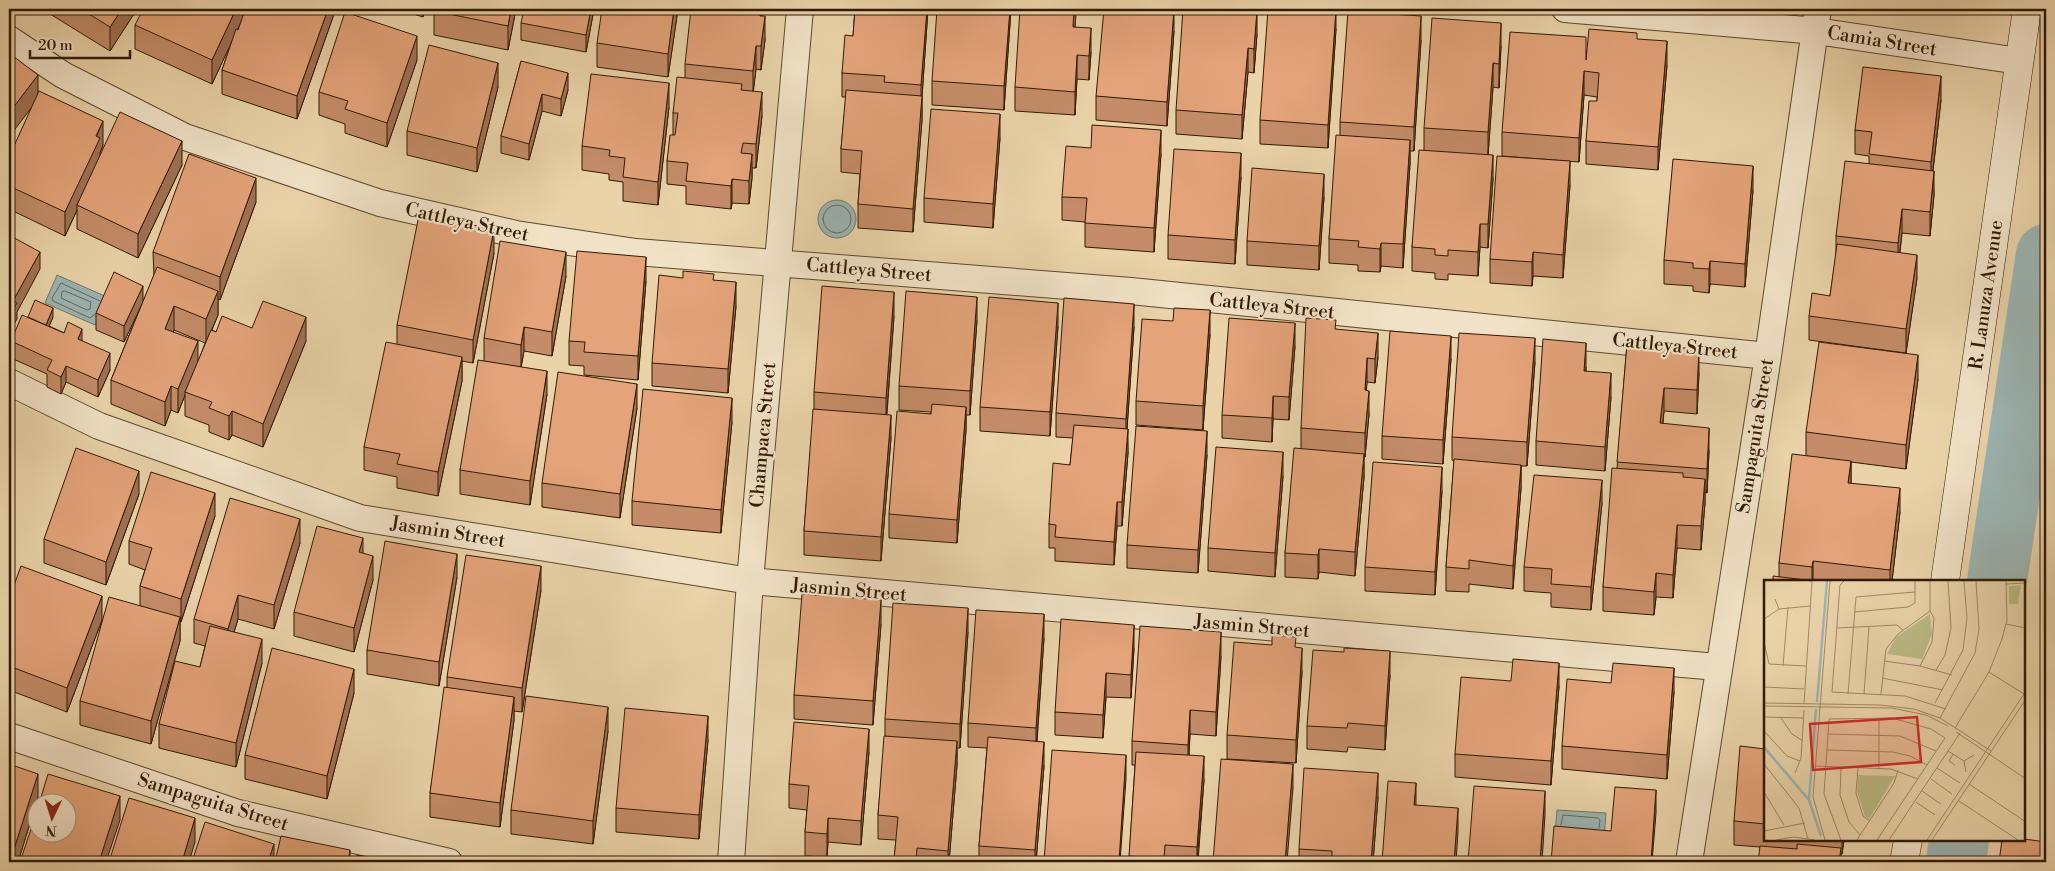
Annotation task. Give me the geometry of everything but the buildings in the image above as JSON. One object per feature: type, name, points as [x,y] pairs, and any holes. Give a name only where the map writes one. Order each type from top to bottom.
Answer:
[{"type":"main road","name":"R. Lanuza Avenue","points":[[1945,580],[2026,9]]},
{"type":"main road","points":[[1904,862],[1908,841]]},
{"type":"street","name":"Champaca Street","points":[[730,862],[750,581],[800,9]]},
{"type":"street","name":"Camia Street","points":[[1566,9],[1817,20],[2019,61]]},
{"type":"street","name":"Sampaguita Street","points":[[1689,862],[1768,356],[1817,20]]},
{"type":"street","name":"Cattleya Street","points":[[9,39],[63,75],[185,138],[380,203],[516,234],[636,252],[1131,291],[1768,356]]},
{"type":"street","name":"Jasmin Street","points":[[9,382],[99,426],[360,518],[750,581],[1718,667]]},
{"type":"street","name":"Sampaguita Street","points":[[9,736],[238,814],[449,862]]},
{"type":"water","points":[[837,200],[850,206],[856,219],[850,232],[837,238],[824,232],[818,219],[824,206]]},
{"type":"water","points":[[57,275],[107,297],[95,325],[45,303]]},
{"type":"water","points":[[1557,810],[1606,813],[1603,852],[1554,848]]},
{"type":"waterway","points":[[1997,580],[2046,254]]},
{"type":"waterway","points":[[1956,862],[1959,841]]}]
